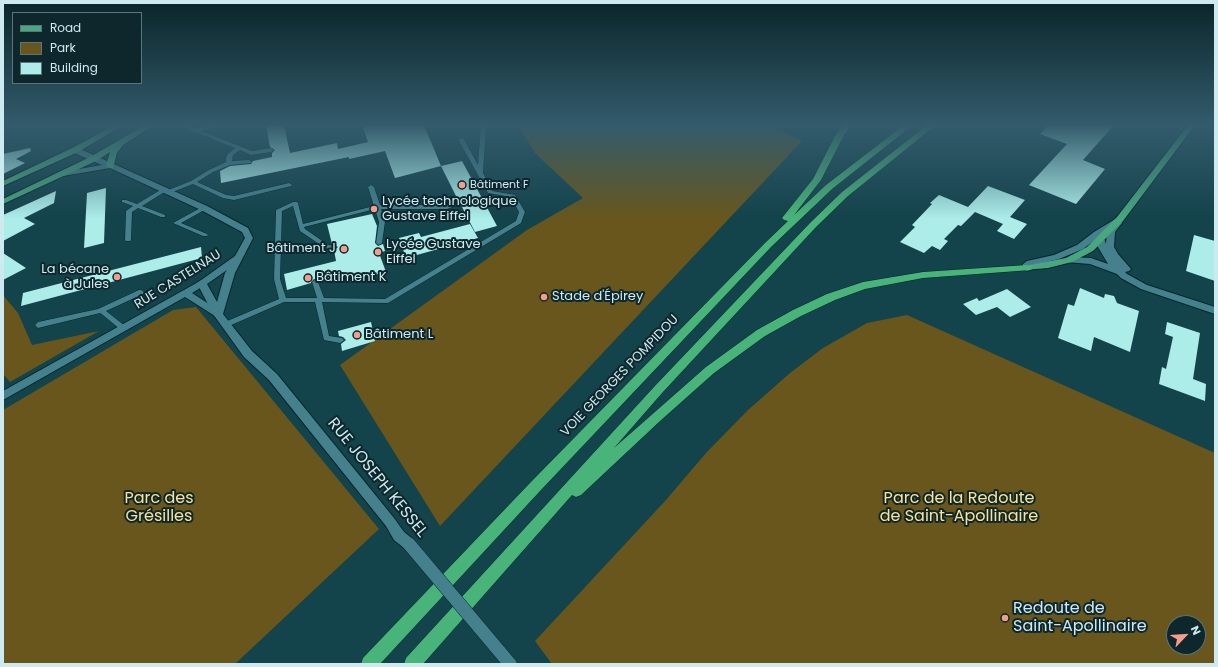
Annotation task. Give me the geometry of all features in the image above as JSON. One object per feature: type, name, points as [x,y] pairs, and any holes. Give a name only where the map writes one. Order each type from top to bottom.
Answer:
[{"type":"highway","points":[[768,245],[817,180],[829,156]]},
{"type":"highway","name":"VOIE GEORGES POMPIDOU","points":[[368,664],[546,475],[768,245],[829,187],[869,156]]},
{"type":"highway","points":[[412,664],[658,390],[812,225],[845,194],[893,156]]},
{"type":"highway","points":[[524,539],[656,417],[710,370],[761,333],[797,313],[864,286],[895,279],[923,275],[1027,268]]},
{"type":"main road","points":[[3,184],[62,156]]},
{"type":"main road","points":[[3,202],[98,156]]},
{"type":"main road","points":[[110,166],[112,156]]},
{"type":"main road","points":[[1027,268],[1069,260],[1083,254],[1120,219],[1168,156]]},
{"type":"street","name":"RUE CASTELNAU","points":[[3,396],[202,283],[238,258],[249,238],[245,230],[204,208],[87,156]]},
{"type":"street","points":[[58,176],[77,171],[110,166]]},
{"type":"street","points":[[1027,268],[1028,264],[1030,263],[1056,256],[1080,247],[1120,219]]},
{"type":"street","points":[[1120,219],[1111,232],[1110,247],[1114,255],[1130,272],[1159,292]]},
{"type":"street","points":[[1100,238],[1102,247],[1109,260],[1124,276]]},
{"type":"street","points":[[218,314],[230,273],[238,258]]},
{"type":"street","points":[[1069,260],[1091,261],[1102,264],[1144,287],[1215,311]]},
{"type":"street","name":"RUE JOSEPH KESSEL","points":[[202,283],[218,314],[248,354],[273,377],[390,522],[399,536],[409,544],[510,664]]},
{"type":"street","name":"RUE JOSEPH KESSEL","points":[[185,293],[218,314]]},
{"type":"lane","points":[[229,163],[230,156]]},
{"type":"lane","points":[[227,324],[283,300],[386,301],[518,222],[522,212],[513,196],[490,192],[471,156]]},
{"type":"lane","points":[[480,173],[481,156]]},
{"type":"lane","points":[[128,240],[129,211],[137,205],[166,191],[194,182],[211,171],[229,163],[249,162]]},
{"type":"lane","points":[[194,182],[229,198],[290,185]]},
{"type":"lane","points":[[371,187],[382,222],[379,243]]},
{"type":"lane","points":[[124,201],[163,216]]},
{"type":"lane","points":[[283,300],[277,279],[279,210],[295,203],[302,230],[326,247],[333,247]]},
{"type":"lane","points":[[301,226],[378,207],[446,207],[460,203]]},
{"type":"lane","points":[[204,208],[184,217],[176,223],[206,235]]},
{"type":"lane","points":[[315,282],[320,301],[326,338],[340,340]]},
{"type":"lane","points":[[38,325],[100,311],[141,292]]},
{"type":"lane","points":[[100,311],[105,313],[123,328]]},
{"type":"green space","name":"Stade d'Épirey","points":[[538,156],[788,156],[440,526],[340,365],[527,230],[583,198]]},
{"type":"green space","points":[[3,295],[18,313],[32,345],[99,331],[10,382],[3,374]]},
{"type":"green space","name":"Parc des Grésilles","points":[[196,307],[379,529],[235,664],[3,664],[3,410],[173,310]]},
{"type":"green space","name":"Parc de la Redoute de Saint-Apollinaire","points":[[907,315],[1215,453],[1215,664],[552,664],[535,641],[666,500],[706,453],[748,410],[790,373],[823,348],[867,323]]},
{"type":"building","points":[[3,156],[21,156],[16,159],[25,163],[3,174]]},
{"type":"building","points":[[362,156],[349,159],[349,157],[221,183],[220,171],[230,166],[251,164],[253,161],[272,157]]},
{"type":"building","points":[[387,156],[437,156],[441,166],[395,178]]},
{"type":"building","points":[[1056,156],[1086,156],[1083,160],[1105,169],[1076,204],[1029,185]]},
{"type":"building","name":"Bâtiment F","points":[[462,161],[497,226],[475,232],[461,205],[464,203],[458,200],[441,166]]},
{"type":"building","points":[[988,186],[1025,200],[1010,217],[1027,224],[1014,239],[997,231],[1003,224],[975,212],[961,226],[958,225],[944,239],[948,241],[940,250],[932,246],[924,253],[900,242],[915,227],[912,225],[932,204],[930,203],[939,195],[968,207]]},
{"type":"building","points":[[106,188],[104,243],[84,248],[87,193]]},
{"type":"building","points":[[56,191],[54,203],[24,218],[35,224],[3,241],[3,215]]},
{"type":"building","points":[[372,214],[377,226],[375,243],[378,246],[383,244],[385,251],[379,253],[386,272],[349,282],[346,274],[319,281],[314,279],[311,283],[287,290],[284,274],[336,261],[334,250],[338,247],[332,244],[327,224]]},
{"type":"building","points":[[470,224],[478,238],[406,258],[399,238],[419,233],[421,237]]},
{"type":"building","points":[[1194,235],[1215,241],[1215,281],[1186,271]]},
{"type":"building","points":[[201,247],[202,258],[21,306],[23,293]]},
{"type":"building","points":[[3,253],[26,268],[3,280]]},
{"type":"building","points":[[1080,288],[1104,298],[1105,294],[1114,296],[1117,303],[1139,311],[1130,352],[1094,337],[1091,351],[1058,338],[1068,304],[1074,306]]},
{"type":"building","points":[[1007,289],[1031,307],[1010,317],[997,307],[976,315],[963,304],[977,298],[979,301]]},
{"type":"building","name":"Bâtiment L","points":[[371,322],[375,341],[342,351],[341,344],[346,340],[339,336],[338,331]]},
{"type":"building","points":[[1167,322],[1200,333],[1193,379],[1206,384],[1205,401],[1159,384],[1162,367],[1166,369],[1173,337],[1165,334]]},
{"type":"place","name":"Bâtiment F","points":[[462,185]]},
{"type":"place","name":"Lycée technologique Gustave Eiffel","points":[[374,209]]},
{"type":"place","name":"Bâtiment J","points":[[344,249]]},
{"type":"place","name":"Lycée Gustave Eiffel","points":[[378,252]]},
{"type":"place","name":"La bécane à Jules","points":[[117,277]]},
{"type":"place","name":"Bâtiment K","points":[[308,278]]},
{"type":"place","name":"Stade d'Épirey","points":[[544,297]]},
{"type":"place","name":"Bâtiment L","points":[[357,335]]},
{"type":"place","name":"Redoute de Saint-Apollinaire","points":[[1005,618]]}]
